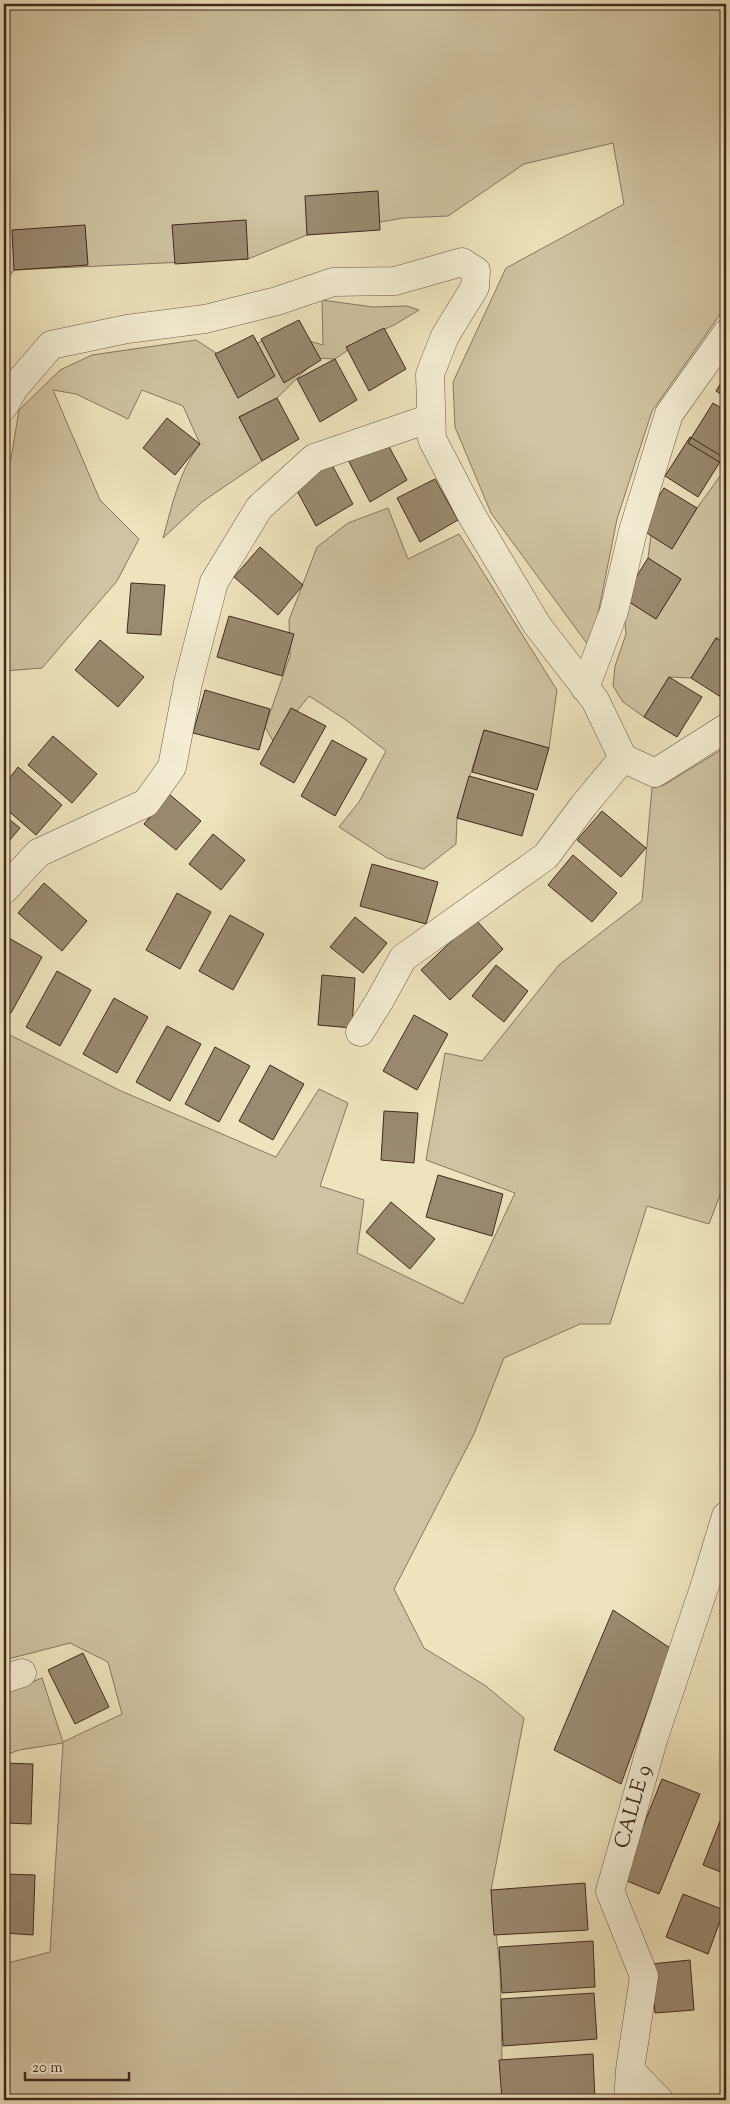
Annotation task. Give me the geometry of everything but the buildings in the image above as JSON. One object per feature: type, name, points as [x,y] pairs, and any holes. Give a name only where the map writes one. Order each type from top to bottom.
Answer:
[{"type":"street","points":[[4,406],[14,388],[51,345],[127,329],[205,319],[278,301],[333,282],[395,281],[462,262],[476,272],[475,287],[445,336],[430,374],[431,418],[432,439],[472,516],[537,625],[595,700],[623,758],[655,773],[726,728]]},
{"type":"street","points":[[585,688],[614,611],[633,531],[669,414],[726,334]]},
{"type":"street","points":[[4,890],[38,853],[146,803],[172,767],[188,683],[214,582],[259,508],[314,458],[431,418]]},
{"type":"street","points":[[360,1032],[403,958],[546,856],[584,805],[623,758]]},
{"type":"street","name":"CALLE 9","points":[[628,2100],[630,2070],[644,1976],[610,1891],[654,1737],[726,1516]]},
{"type":"street","points":[[630,2070],[659,2100]]},
{"type":"shaded area","points":[[4,4],[726,4],[726,306],[652,411],[617,519],[591,649],[491,513],[455,427],[453,382],[506,268],[624,204],[613,143],[524,164],[448,216],[403,218],[307,235],[248,259],[14,270],[4,284]]},
{"type":"shaded area","points":[[322,300],[373,307],[407,306],[419,310],[394,325],[367,337],[335,359],[318,358],[277,398],[239,417],[262,461],[202,502],[163,538],[181,477],[200,444],[183,406],[142,390],[128,419],[76,394],[53,390],[100,500],[139,539],[117,581],[42,668],[4,671],[4,469],[11,459],[19,410],[60,370],[92,355],[196,340],[227,360],[278,332],[323,345]]},
{"type":"shaded area","points":[[726,468],[726,637],[716,638],[691,678],[669,677],[644,717],[623,702],[613,686],[615,666],[626,634],[623,598],[656,619],[681,579],[648,558],[651,535],[672,548],[697,508]]},
{"type":"shaded area","points":[[388,508],[408,559],[459,534],[557,690],[549,748],[484,730],[457,818],[456,844],[424,869],[387,858],[339,827],[359,802],[386,751],[346,720],[309,696],[273,741],[265,727],[290,656],[289,620],[317,547],[348,523]]},
{"type":"shaded area","points":[[726,747],[726,1179],[709,1224],[647,1206],[610,1324],[580,1324],[504,1358],[474,1434],[394,1589],[424,1648],[486,1686],[524,1718],[491,1890],[500,1968],[503,2100],[4,2100],[4,1964],[50,1952],[63,1743],[19,1750],[4,1756],[4,1693],[42,1678],[63,1742],[122,1714],[108,1662],[70,1643],[4,1660],[4,1032],[121,1091],[276,1157],[319,1089],[348,1103],[320,1186],[364,1200],[357,1253],[463,1304],[515,1193],[426,1160],[445,1053],[482,1061],[559,965],[642,901],[652,788],[664,785]]}]
